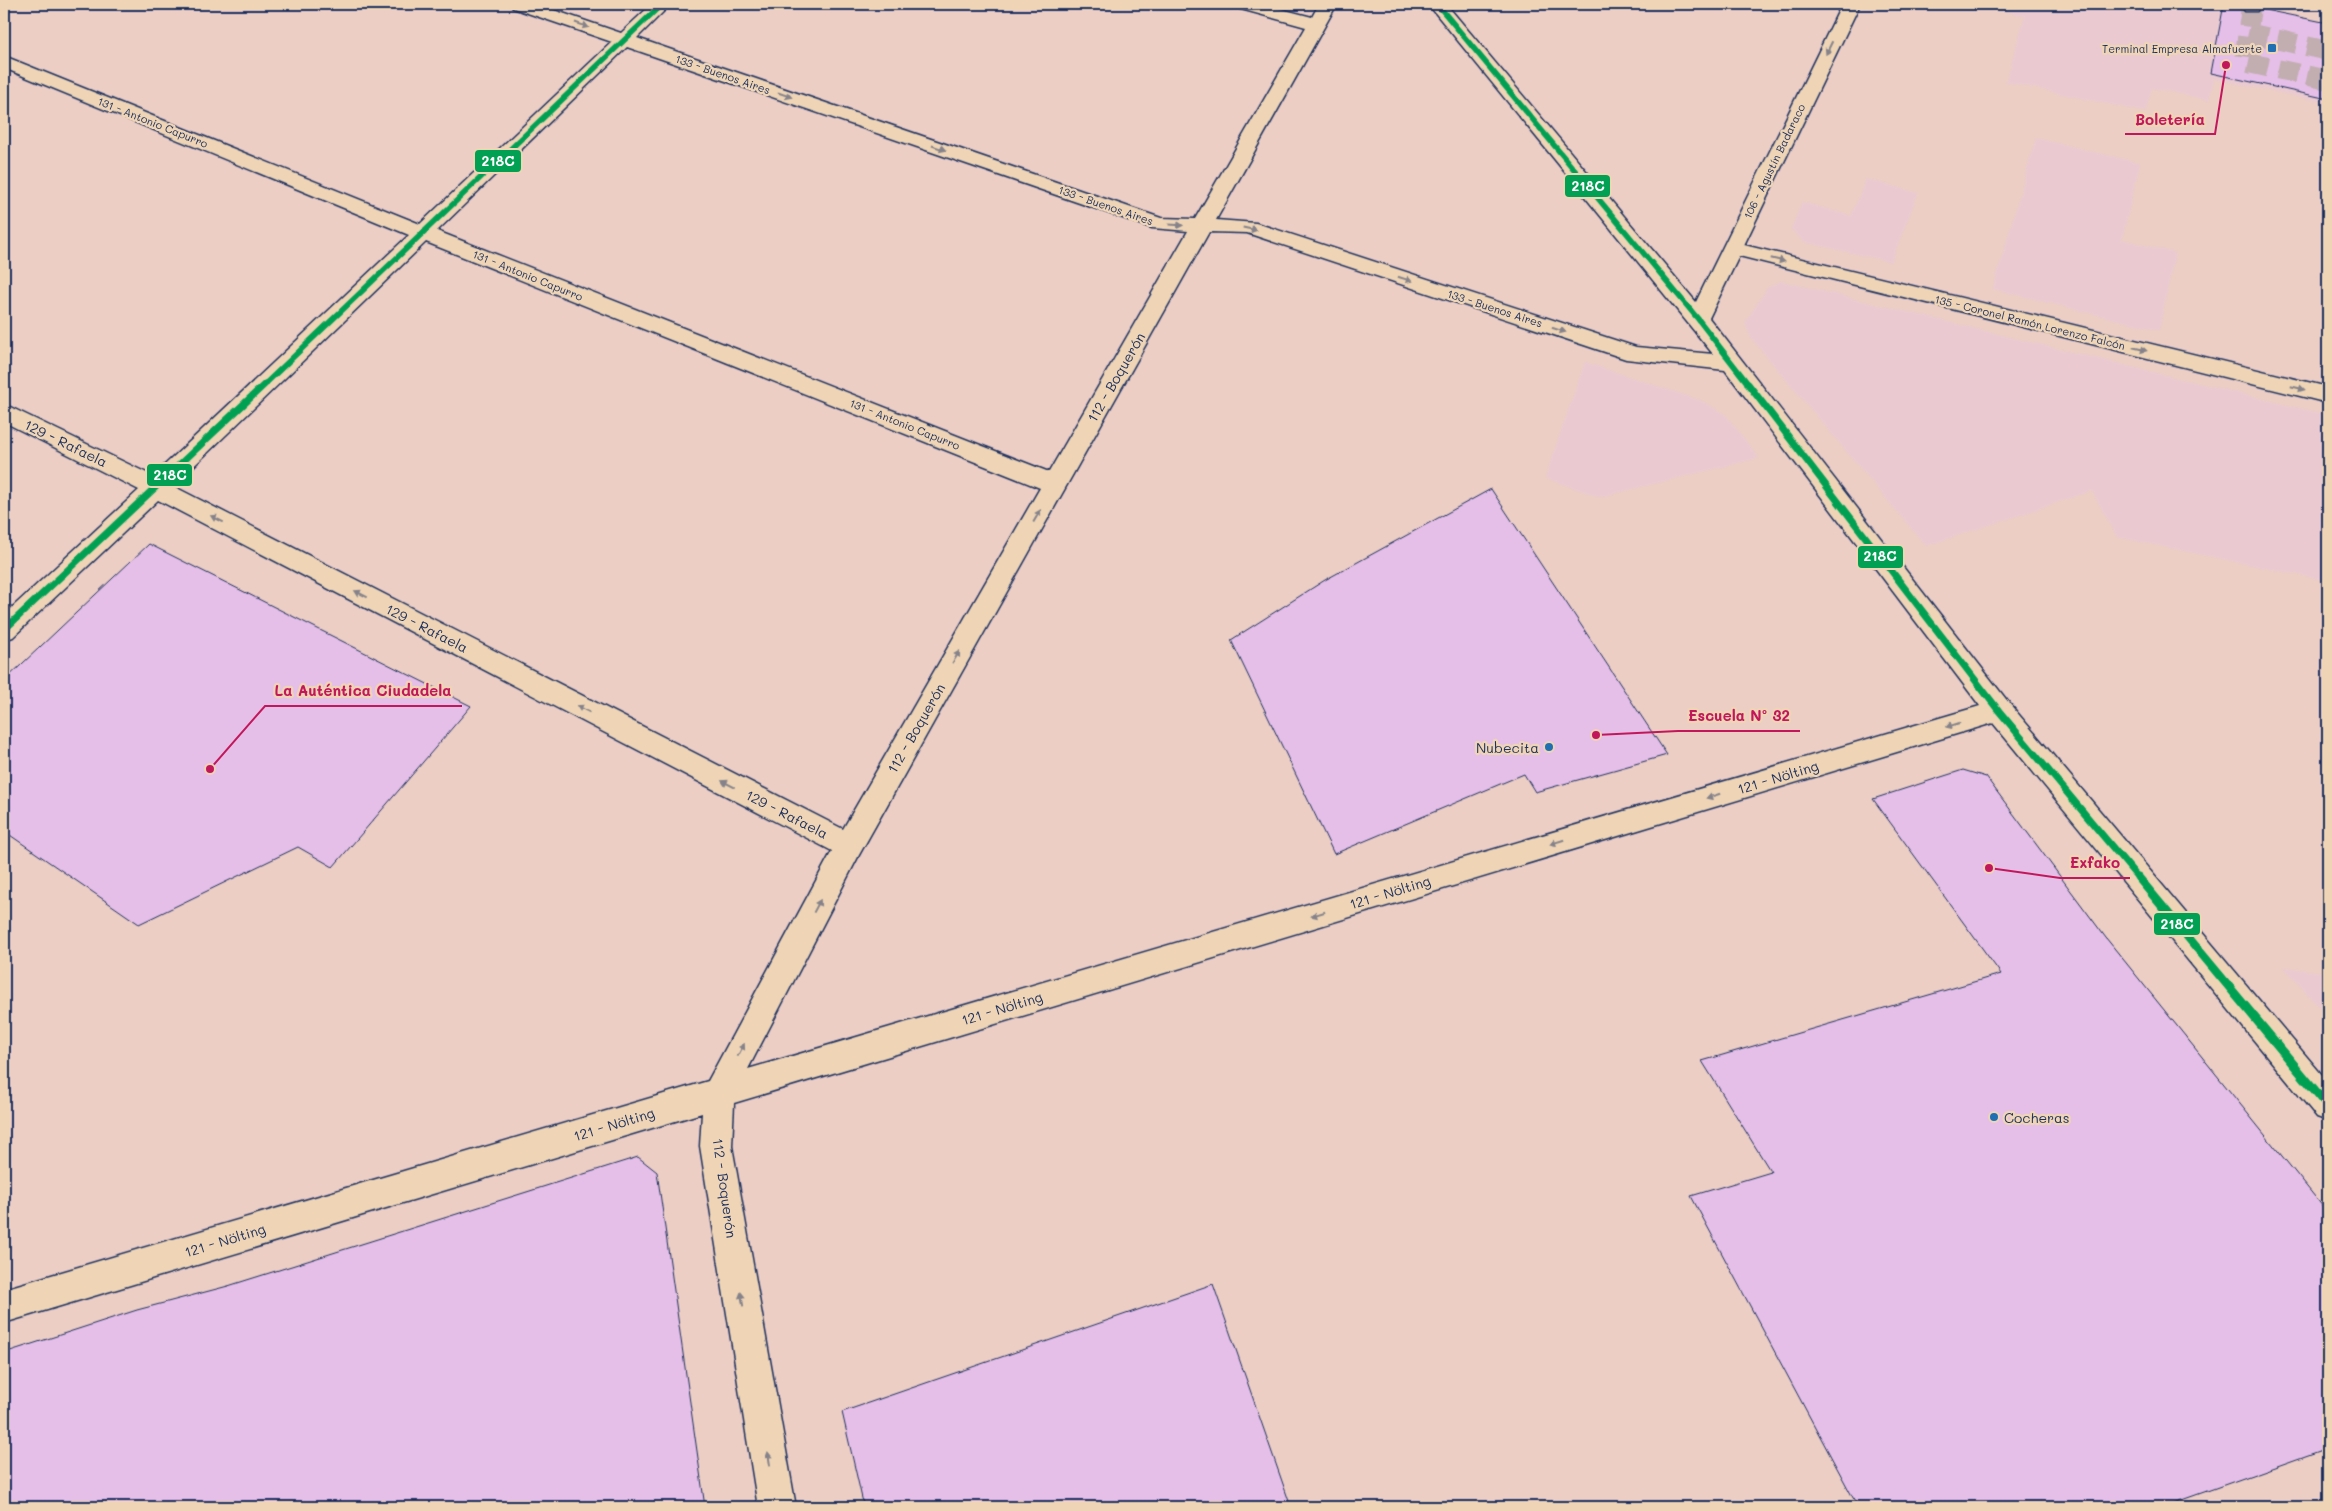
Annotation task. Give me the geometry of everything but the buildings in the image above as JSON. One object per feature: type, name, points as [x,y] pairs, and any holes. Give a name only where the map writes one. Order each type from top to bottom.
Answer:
[{"type":"street","name":"133 - Buenos Aires","points":[[519,4],[1160,224],[1248,227],[1634,354],[1732,363]]},
{"type":"street","points":[[4,630],[156,488],[662,4]]},
{"type":"street","points":[[1244,4],[1322,14]]},
{"type":"street","points":[[1437,4],[1698,319],[1999,711],[2328,1106]]},
{"type":"street","name":"106 - Agustín Badaraco","points":[[1698,319],[1851,4]]},
{"type":"street","name":"112 - Boquerón","points":[[777,1507],[716,1146],[719,1093],[849,846],[1322,14]]},
{"type":"street","name":"131 - Antonio Capurro","points":[[4,61],[423,233],[1055,484]]},
{"type":"street","name":"135 - Coronel Ramón Lorenzo Falcón","points":[[1731,248],[2328,396]]},
{"type":"street","name":"129 - Rafaela","points":[[4,412],[156,488],[849,846]]},
{"type":"street","name":"121 - Nölting","points":[[4,1306],[1999,711]]},
{"type":"shaded area","points":[[1975,4],[2236,4],[2328,23],[2328,103],[2214,79],[2209,100],[2152,88],[2145,112],[2006,82],[2025,16]]},
{"type":"shaded area","points":[[2036,138],[2140,163],[2122,239],[2175,253],[2159,330],[1993,289]]},
{"type":"shaded area","points":[[1866,179],[1918,193],[1891,262],[1804,242],[1791,229],[1802,202],[1851,216]]},
{"type":"shaded area","points":[[1781,281],[2328,415],[2328,581],[2117,537],[2092,491],[1926,546],[1751,338],[1745,323],[1767,288]]},
{"type":"shaded area","points":[[1585,362],[1702,401],[1725,414],[1759,458],[1600,497],[1545,478]]},
{"type":"shaded area","points":[[2284,967],[2328,973],[2328,1018]]},
{"type":"tunnel","points":[[2251,7],[2244,62],[2328,80]]},
{"type":"tunnel","points":[[2248,33],[2328,51]]},
{"type":"transit line","name":"218C","points":[[4,630],[156,488],[662,4]]},
{"type":"transit line","name":"218C","points":[[1437,4],[1698,319],[1999,711],[2328,1106]]},
{"type":"place","name":"Terminal Empresa Almafuerte","points":[[2272,48]]},
{"type":"place","name":"Boletería","points":[[2226,65]]},
{"type":"place","name":"Escuela Nº 32","points":[[1596,735]]},
{"type":"place","name":"Nubecita","points":[[1549,747]]},
{"type":"place","name":"La Auténtica Ciudadela","points":[[210,769]]},
{"type":"place","name":"Exfako","points":[[1989,868]]},
{"type":"place","name":"Cocheras","points":[[1994,1117]]}]
